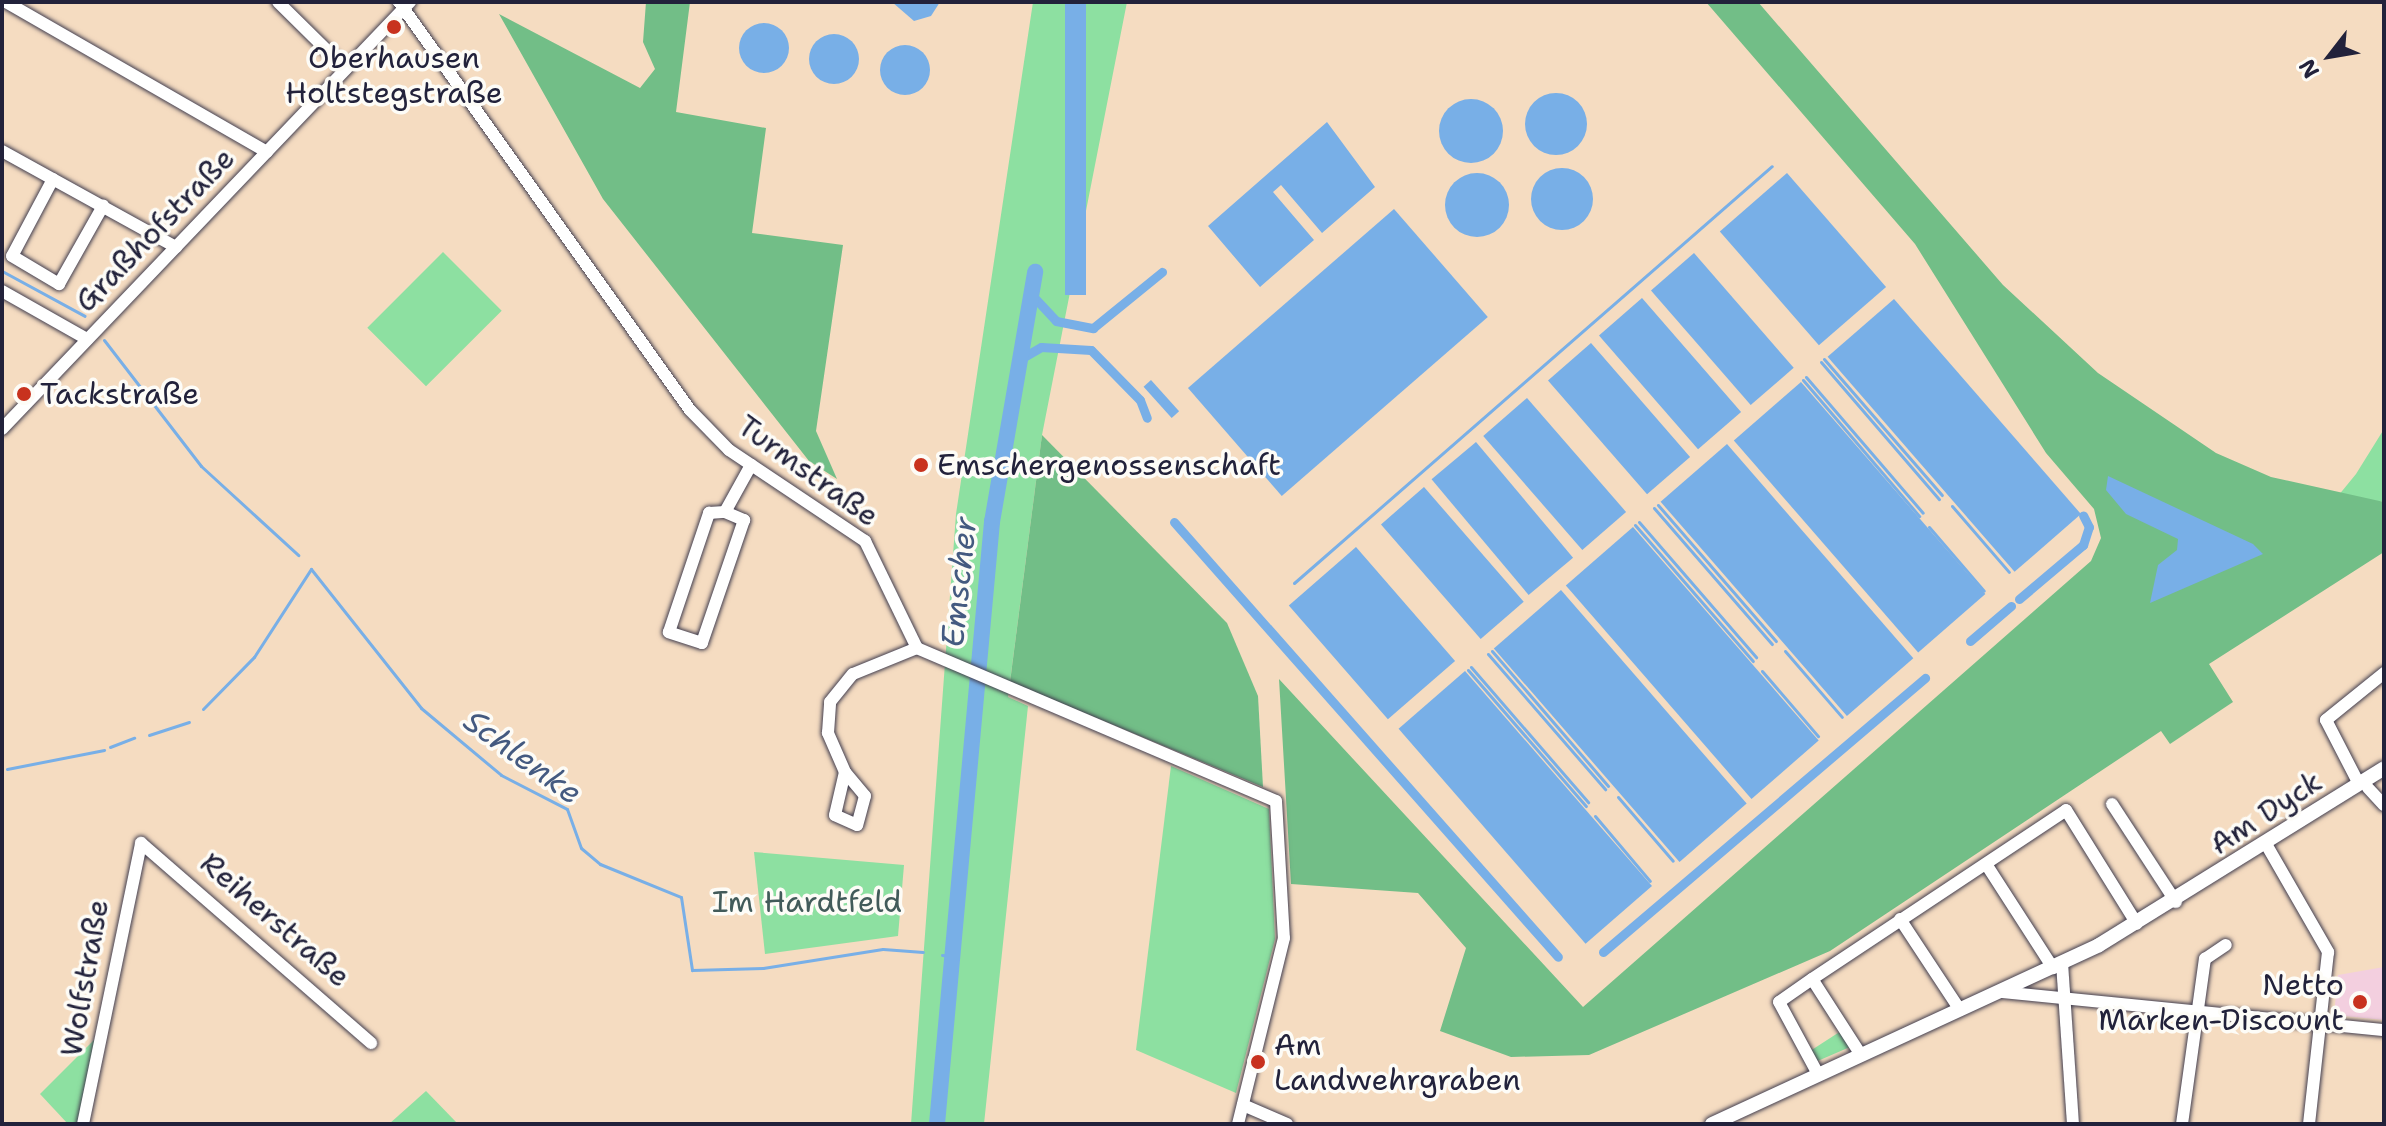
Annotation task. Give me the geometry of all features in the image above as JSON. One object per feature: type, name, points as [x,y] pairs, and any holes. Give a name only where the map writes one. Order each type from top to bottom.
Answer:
[{"type":"main road","name":"Am Dyck","points":[[1712,1124],[2001,992],[2137,924],[2363,786],[2384,768]]},
{"type":"street","points":[[6,2],[267,152]]},
{"type":"street","points":[[278,2],[346,69]]},
{"type":"street","name":"Graßhofstraße","points":[[2,429],[346,69],[404,4]]},
{"type":"street","name":"Turmstraße","points":[[404,4],[593,268],[690,410],[751,465],[865,541],[917,648]]},
{"type":"street","points":[[2,151],[176,247]]},
{"type":"street","points":[[53,179],[7,253],[59,284],[103,206]]},
{"type":"street","points":[[2,291],[87,339]]},
{"type":"street","points":[[725,512],[751,465]]},
{"type":"street","points":[[725,512],[744,520],[702,643],[669,632],[709,513],[725,512]]},
{"type":"street","points":[[845,772],[828,733],[835,692],[853,674],[917,648],[961,672],[1276,801],[1284,938],[1238,1124]]},
{"type":"street","points":[[2384,673],[2326,720],[2363,786],[2384,805]]},
{"type":"street","points":[[2112,804],[2176,902]]},
{"type":"street","points":[[1816,1075],[1779,1002],[2066,810],[2137,924]]},
{"type":"street","name":"Reiherstraße","points":[[141,843],[371,1043]]},
{"type":"street","name":"Wolfstraße","points":[[83,1124],[141,843]]},
{"type":"street","points":[[2266,844],[2325,936],[2322,1025],[2309,1124]]},
{"type":"street","points":[[1986,864],[2058,965],[2068,999],[2078,1124]]},
{"type":"street","points":[[1900,919],[1960,1010]]},
{"type":"street","points":[[2182,1124],[2205,959],[2226,945]]},
{"type":"street","points":[[1812,979],[1861,1055]]},
{"type":"street","points":[[2001,992],[2384,1030]]},
{"type":"street","points":[[1243,1105],[1287,1124]]},
{"type":"shaded area","name":"Netto Marken-Discount","points":[[2384,967],[2384,1020],[2334,1015],[2338,975]]},
{"type":"green space","points":[[646,2],[690,2],[676,112],[766,128],[752,233],[843,245],[816,431],[837,479],[809,461],[603,199],[499,14],[640,88],[655,69],[643,42]]},
{"type":"green space","points":[[1033,2],[1127,2],[1042,435],[1008,697],[1028,706],[984,1124],[911,1124],[956,514]]},
{"type":"green space","points":[[1706,2],[1758,2],[2003,285],[2098,373],[2216,453],[2271,477],[2384,502],[2384,552],[2209,664],[2233,702],[2170,744],[2161,731],[1830,951],[1589,1055],[1511,1057],[1440,1031],[1466,948],[1418,893],[1291,884],[1279,679],[1583,1007],[2091,561],[2101,538],[2094,509],[2046,453],[1915,244]]},
{"type":"green space","points":[[443,252],[502,311],[426,386],[367,328]]},
{"type":"green space","points":[[2384,429],[2384,502],[2338,496],[2356,474]]},
{"type":"green space","points":[[1042,435],[1227,623],[1258,696],[1263,787],[1010,682]]},
{"type":"green space","points":[[1171,766],[1269,809],[1275,939],[1236,1093],[1136,1050]]},
{"type":"green space","name":"Im Hardtfeld","points":[[754,852],[904,865],[898,936],[765,954]]},
{"type":"green space","points":[[1841,1031],[1850,1047],[1813,1063],[1807,1053]]},
{"type":"green space","points":[[98,1036],[80,1124],[68,1124],[40,1094]]},
{"type":"green space","points":[[426,1091],[458,1124],[389,1124]]},
{"type":"water","points":[[892,2],[940,2],[931,16],[914,21]]},
{"type":"water","points":[[1065,2],[1086,2],[1086,295],[1065,295]]},
{"type":"water","points":[[764,23],[781,31],[789,48],[781,65],[764,73],[747,65],[739,48],[747,31]]},
{"type":"water","points":[[834,34],[851,42],[859,59],[851,76],[834,84],[817,76],[809,59],[817,42]]},
{"type":"water","points":[[905,45],[922,53],[930,70],[922,87],[905,95],[888,87],[880,70],[888,53]]},
{"type":"water","points":[[1550,93],[1562,93],[1578,102],[1585,112],[1585,136],[1578,146],[1562,155],[1550,155],[1530,141],[1525,130],[1525,118],[1539,98]]},
{"type":"water","points":[[1471,99],[1489,105],[1497,113],[1503,131],[1497,149],[1489,157],[1471,163],[1453,157],[1445,149],[1439,131],[1445,113],[1453,105]]},
{"type":"water","points":[[1327,122],[1375,187],[1322,233],[1281,185],[1273,192],[1314,240],[1260,287],[1208,226]]},
{"type":"water","points":[[1556,168],[1568,168],[1584,177],[1591,187],[1591,211],[1584,221],[1568,230],[1556,230],[1536,216],[1531,205],[1531,193],[1545,173]]},
{"type":"water","points":[[1477,173],[1495,179],[1503,187],[1509,205],[1503,223],[1495,231],[1477,237],[1459,231],[1451,223],[1445,205],[1451,187],[1459,179]]},
{"type":"water","points":[[1787,173],[1886,287],[1819,345],[1720,231]]},
{"type":"water","points":[[1394,209],[1488,317],[1282,496],[1188,388]]},
{"type":"water","points":[[1694,253],[1794,368],[1751,405],[1651,290]]},
{"type":"water","points":[[1642,298],[1741,412],[1698,449],[1599,335]]},
{"type":"water","points":[[1894,299],[2081,514],[2015,572],[1828,357]]},
{"type":"water","points":[[1591,343],[1690,457],[1647,494],[1548,380]]},
{"type":"water","points":[[1151,380],[1179,411],[1172,418],[1144,387]]},
{"type":"water","points":[[1801,382],[1985,594],[1918,652],[1734,440]]},
{"type":"water","points":[[1527,398],[1626,512],[1582,550],[1483,436]]},
{"type":"water","points":[[1476,442],[1573,558],[1529,595],[1432,479]]},
{"type":"water","points":[[1727,444],[1913,658],[1847,716],[1661,502]]},
{"type":"water","points":[[2108,476],[2253,544],[2263,554],[2150,603],[2158,565],[2177,550],[2178,539],[2126,514],[2106,490]]},
{"type":"water","points":[[1424,487],[1524,602],[1481,639],[1381,524]]},
{"type":"water","points":[[1633,527],[1819,741],[1751,799],[1566,585]]},
{"type":"water","points":[[1356,547],[1455,661],[1388,719],[1289,605]]},
{"type":"water","points":[[1561,590],[1747,804],[1679,862],[1494,648]]},
{"type":"water","points":[[1465,671],[1652,886],[1586,944],[1399,729]]},
{"type":"waterway","points":[[1294,583],[1772,166]]},
{"type":"waterway","name":"Schlenke","points":[[2,271],[85,316]]},
{"type":"waterway","name":"Emscher","points":[[937,1124],[992,522],[1035,272]]},
{"type":"waterway","points":[[1032,295],[1056,321],[1093,328],[1162,272]]},
{"type":"waterway","name":"Schlenke","points":[[104,340],[201,466],[298,555]]},
{"type":"waterway","points":[[1022,358],[1041,347],[1091,350],[1140,400],[1147,418]]},
{"type":"waterway","points":[[1824,359],[1942,495]]},
{"type":"waterway","points":[[1821,362],[1939,499]]},
{"type":"waterway","points":[[1806,377],[1923,513]]},
{"type":"waterway","points":[[1803,380],[1919,516]]},
{"type":"waterway","points":[[1658,505],[1776,641]]},
{"type":"waterway","points":[[1952,506],[2009,572]]},
{"type":"waterway","points":[[1654,508],[1772,644]]},
{"type":"waterway","points":[[2019,599],[2083,545],[2089,527],[2083,515]]},
{"type":"waterway","points":[[1174,522],[1558,957]]},
{"type":"waterway","points":[[1639,522],[1756,657]]},
{"type":"waterway","points":[[1635,525],[1753,661]]},
{"type":"waterway","points":[[1929,527],[1984,591]]},
{"type":"waterway","name":"Schlenke","points":[[203,709],[254,657],[311,569],[421,708],[501,775],[567,809],[581,848],[600,864],[681,897],[692,970],[763,968],[883,949],[923,952]]},
{"type":"waterway","points":[[1970,641],[2011,606]]},
{"type":"waterway","points":[[1492,651],[1608,786]]},
{"type":"waterway","points":[[1785,651],[1842,717]]},
{"type":"waterway","points":[[1488,654],[1605,789]]},
{"type":"waterway","points":[[1471,667],[1588,802]]},
{"type":"waterway","points":[[1468,670],[1586,806]]},
{"type":"waterway","points":[[1762,671],[1818,736]]},
{"type":"waterway","points":[[1603,952],[1925,678]]},
{"type":"waterway","points":[[149,735],[189,722]]},
{"type":"waterway","points":[[110,747],[134,738]]},
{"type":"waterway","points":[[7,769],[104,750]]},
{"type":"waterway","points":[[1618,797],[1673,861]]},
{"type":"waterway","points":[[1595,816],[1650,881]]},
{"type":"waterway","name":"Schlenke","points":[[942,955],[952,956]]},
{"type":"place","name":"Oberhausen Holtstegstraße","points":[[394,27]]},
{"type":"place","name":"Tackstraße","points":[[24,394]]},
{"type":"place","name":"Emschergenossenschaft","points":[[921,465]]},
{"type":"place","name":"Netto Marken-Discount","points":[[2360,1002]]},
{"type":"place","name":"Am Landwehrgraben","points":[[1258,1062]]}]
